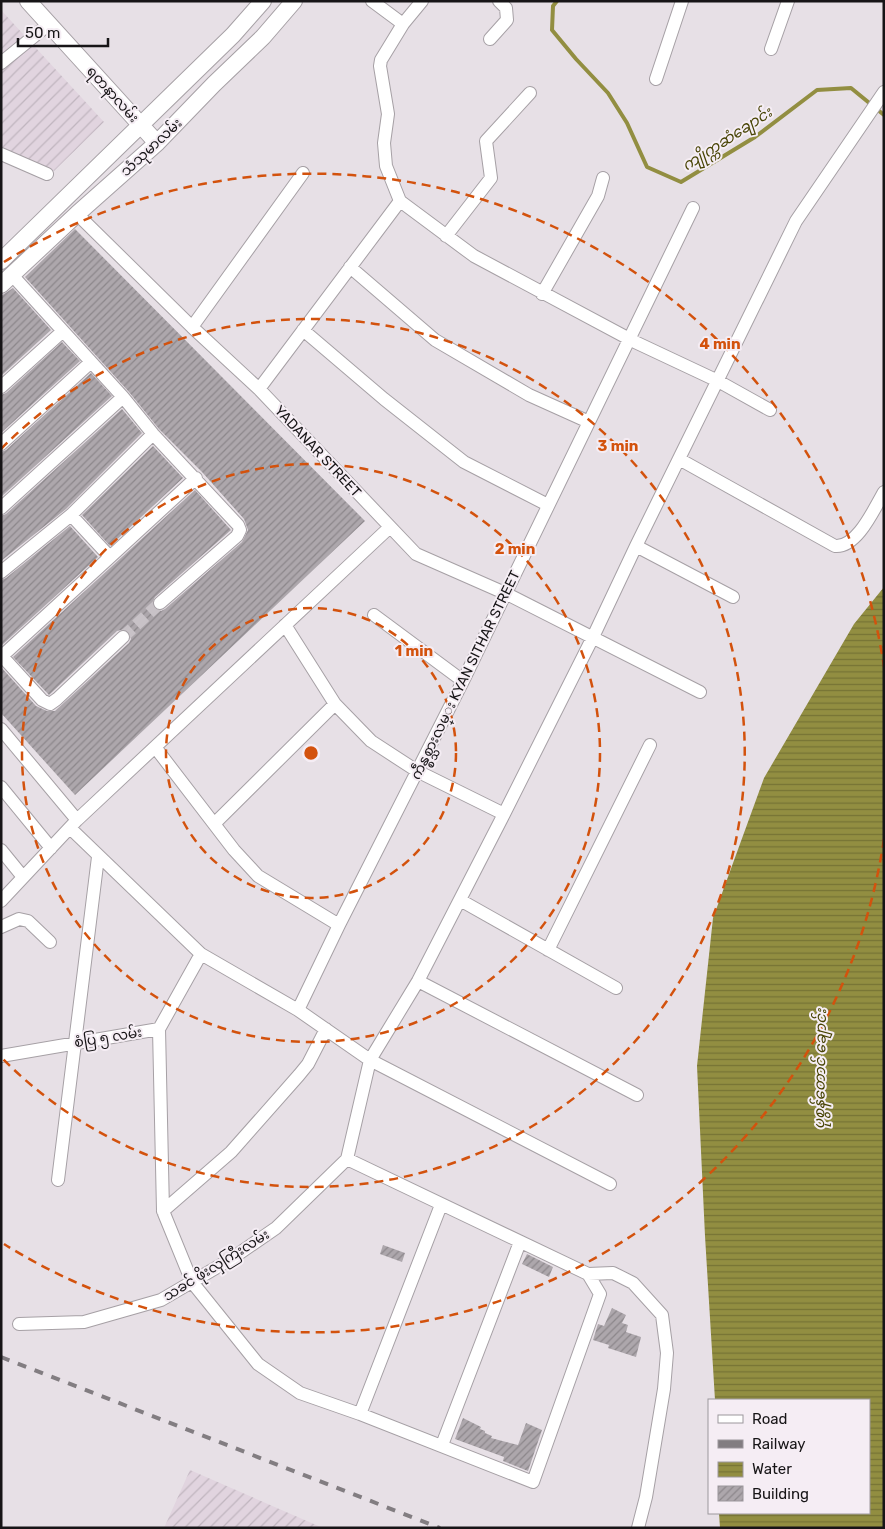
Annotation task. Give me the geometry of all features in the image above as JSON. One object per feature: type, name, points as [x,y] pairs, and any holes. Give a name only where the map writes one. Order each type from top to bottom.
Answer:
[{"type":"main road","name":"ရတနာလမ်း","points":[[28,1],[157,143]]},
{"type":"main road","name":"သံသုမာလမ်း","points":[[1,261],[233,35],[263,1]]},
{"type":"main road","name":"သံသုမာလမ်း","points":[[7,280],[77,214],[157,143],[263,37],[294,1]]},
{"type":"street","points":[[372,1],[403,24]]},
{"type":"street","points":[[422,1],[403,24],[381,60],[380,66],[388,114],[384,143],[386,166],[400,201],[474,256],[542,294],[718,381],[770,410]]},
{"type":"street","points":[[490,39],[507,20],[506,8],[499,1]]},
{"type":"street","points":[[656,79],[682,1]]},
{"type":"street","points":[[771,49],[788,1]]},
{"type":"street","points":[[1,64],[49,24]]},
{"type":"street","points":[[638,1528],[646,1497],[664,1389],[667,1353],[662,1315],[633,1283],[613,1273],[588,1274],[348,1159],[370,1060],[418,981],[504,814],[593,637],[796,221],[884,92]]},
{"type":"street","points":[[446,236],[491,178],[486,141],[530,93]]},
{"type":"street","points":[[1,154],[47,174]]},
{"type":"street","points":[[192,327],[303,173]]},
{"type":"street","points":[[542,294],[598,196],[603,178]]},
{"type":"street","points":[[259,389],[400,201]]},
{"type":"street","name":"ကဵန္စစ္သားလမ္း KYAN SITHAR STREET","points":[[298,1010],[506,594],[693,208]]},
{"type":"street","name":"YADANAR STREET","points":[[77,214],[192,327],[259,389],[416,554],[506,594],[700,692]]},
{"type":"street","points":[[350,267],[435,340],[529,395],[589,422]]},
{"type":"street","points":[[7,280],[63,331],[123,397],[153,434],[238,525],[240,530],[237,536],[160,604]]},
{"type":"street","points":[[303,330],[384,399],[464,462],[548,505]]},
{"type":"street","points":[[1,387],[63,331]]},
{"type":"street","points":[[1,444],[91,362]]},
{"type":"street","points":[[1,508],[123,397]]},
{"type":"street","points":[[1,572],[71,515],[153,434]]},
{"type":"street","points":[[679,459],[835,546],[847,544],[858,534],[884,492]]},
{"type":"street","points":[[123,637],[50,704],[42,700],[1,655],[196,478]]},
{"type":"street","points":[[71,515],[110,556]]},
{"type":"street","points":[[1,901],[73,824],[390,527]]},
{"type":"street","points":[[636,546],[733,597]]},
{"type":"street","points":[[374,615],[463,681]]},
{"type":"street","points":[[286,625],[335,704],[371,742],[417,771],[504,814]]},
{"type":"street","points":[[214,824],[335,704]]},
{"type":"street","points":[[1,729],[98,857],[201,954],[298,1010],[370,1060],[610,1184]]},
{"type":"street","points":[[548,950],[650,746]]},
{"type":"street","points":[[155,747],[234,850],[258,876],[339,925]]},
{"type":"street","points":[[1,787],[51,848]]},
{"type":"street","points":[[1,850],[23,877]]},
{"type":"street","points":[[58,1180],[98,857]]},
{"type":"street","points":[[460,900],[616,988]]},
{"type":"street","points":[[1,927],[19,918],[28,921],[50,942]]},
{"type":"street","name":"စံပြ ၅ လမ်း","points":[[1,1056],[159,1029],[201,954]]},
{"type":"street","points":[[418,981],[637,1095]]},
{"type":"street","points":[[159,1029],[163,1211],[192,1282],[258,1364],[300,1393],[442,1445],[533,1482],[600,1294],[588,1274]]},
{"type":"street","points":[[163,1211],[238,1145],[303,1069],[326,1030]]},
{"type":"street","name":"သခင် ဖိုးလှကြီးလမ်း","points":[[18,1324],[84,1322],[161,1300],[232,1259],[276,1228],[348,1159]]},
{"type":"street","points":[[360,1414],[441,1205]]},
{"type":"street","points":[[442,1445],[520,1242]]},
{"type":"shaded area","points":[[1,10],[104,122],[54,171],[1,147]]},
{"type":"shaded area","points":[[190,1470],[323,1528],[164,1528]]},
{"type":"water","name":"ပုစွန်တောင် ချောင်း","points":[[884,587],[884,1528],[720,1528],[719,1514],[870,1514],[870,1399],[715,1399],[697,1066],[713,918],[764,778],[854,624]]},
{"type":"building","points":[[75,229],[365,521],[75,795],[1,713],[1,667],[36,706],[47,711],[55,711],[129,643],[131,639],[129,632],[125,629],[117,631],[49,695],[13,657],[195,490],[231,530],[155,597],[152,604],[154,609],[161,611],[165,609],[242,542],[248,530],[244,519],[202,472],[159,429],[129,392],[25,277]]},
{"type":"building","points":[[13,288],[51,330],[1,376],[1,296]]},
{"type":"building","points":[[62,342],[80,361],[1,433],[1,395],[6,393]]},
{"type":"building","points":[[91,373],[112,396],[1,497],[1,452],[6,450]]},
{"type":"building","points":[[122,409],[142,433],[66,509],[1,561],[1,516],[6,514]]},
{"type":"building","points":[[153,446],[183,478],[110,546],[82,515]]},
{"type":"building","points":[[70,526],[98,557],[1,646],[1,580],[6,578]]},
{"type":"building","points":[[383,1245],[405,1253],[402,1262],[380,1254]]},
{"type":"building","points":[[527,1254],[553,1267],[549,1277],[522,1264]]},
{"type":"building","points":[[612,1308],[626,1315],[622,1323],[628,1325],[626,1332],[641,1337],[636,1357],[608,1348],[609,1345],[593,1340],[598,1324],[604,1326]]},
{"type":"building","points":[[463,1418],[481,1427],[480,1429],[492,1436],[491,1438],[518,1445],[526,1423],[542,1430],[528,1471],[503,1461],[504,1457],[455,1439]]},
{"type":"waterway","name":"ကျိုက္ကဆံချောင်း","points":[[557,1],[553,6],[552,30],[608,93],[627,123],[647,167],[681,182],[755,137],[817,90],[851,88],[884,115]]},
{"type":"tunnel","points":[[123,637],[160,603]]},
{"type":"railway","points":[[1,1357],[440,1528]]}]
